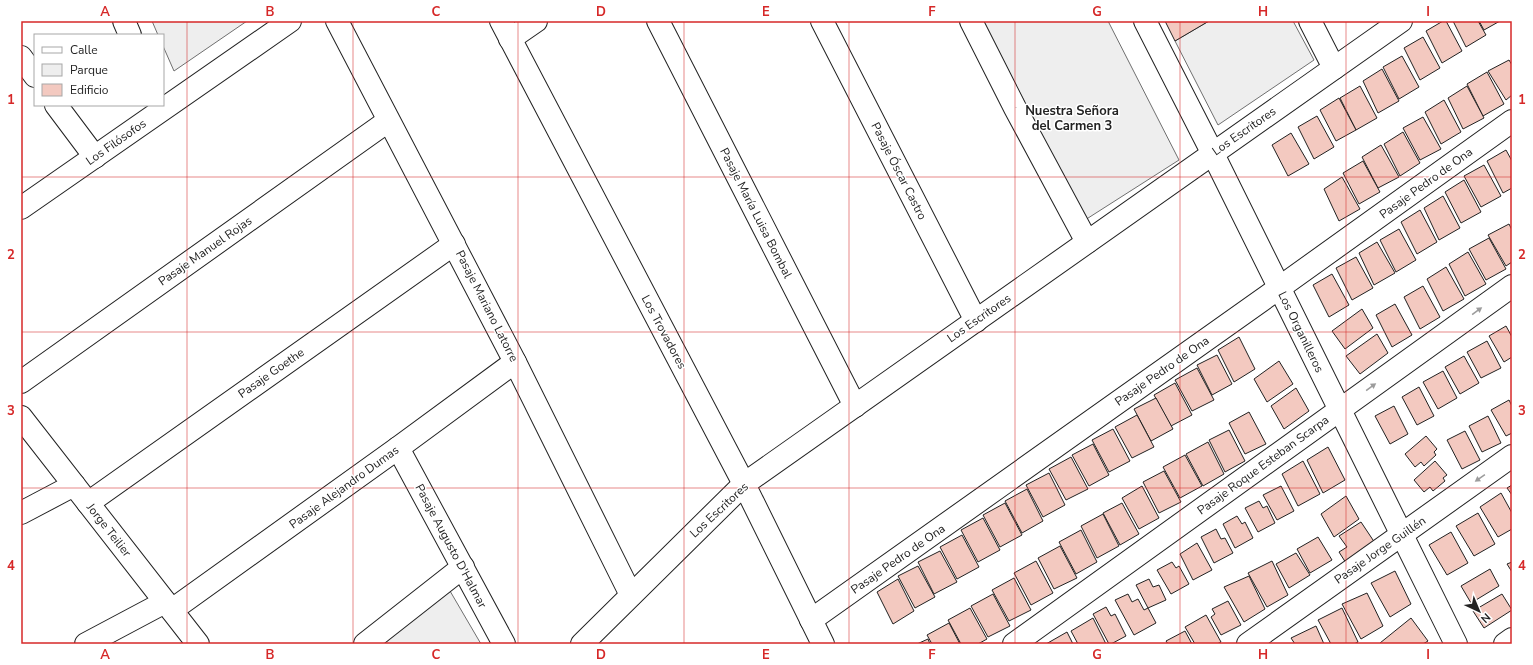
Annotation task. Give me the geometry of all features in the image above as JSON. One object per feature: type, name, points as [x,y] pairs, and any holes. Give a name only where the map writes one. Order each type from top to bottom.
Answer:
[{"type":"street","points":[[124,21],[130,34]]},
{"type":"street","name":"Los Filósofos","points":[[164,104],[266,28],[290,21]]},
{"type":"street","name":"Pasaje Mariano Latorre","points":[[337,21],[515,362],[631,595]]},
{"type":"street","points":[[506,30],[536,21]]},
{"type":"street","name":"Pasaje María Luisa Bombal","points":[[658,21],[855,406]]},
{"type":"street","name":"Pasaje Óscar Castro","points":[[822,21],[976,321]]},
{"type":"street","points":[[971,21],[1015,108],[1087,242]]},
{"type":"street","name":"Los Organilleros","points":[[1145,21],[1456,644]]},
{"type":"street","points":[[1310,21],[1334,68]]},
{"type":"street","name":"Los Escritores","points":[[582,644],[744,484],[1401,21]]},
{"type":"street","name":"Los Trovadores","points":[[506,30],[744,484],[823,644]]},
{"type":"street","points":[[21,57],[34,75]]},
{"type":"street","points":[[57,106],[95,157]]},
{"type":"street","name":"Los Filósofos","points":[[21,208],[95,157],[160,107]]},
{"type":"street","name":"Pasaje Manuel Rojas","points":[[21,382],[388,121]]},
{"type":"street","name":"Pasaje Pedro de Ona","points":[[812,620],[1512,121]]},
{"type":"street","name":"Pasaje Goethe","points":[[88,503],[454,244]]},
{"type":"street","name":"Pasaje Roque Esteban Scarpa","points":[[1014,644],[1512,286]]},
{"type":"street","name":"Pasaje Alejandro Dumas","points":[[86,644],[168,606],[398,448],[515,362]]},
{"type":"street","name":"Jorge Teilier","points":[[21,417],[198,644]]},
{"type":"street","name":"Pasaje Augusto D'Halmar","points":[[398,448],[504,644]]},
{"type":"street","name":"Pasaje Jorge Guillén","points":[[1248,644],[1512,456]]},
{"type":"street","points":[[21,512],[74,485]]},
{"type":"street","points":[[365,644],[463,567]]},
{"type":"street","points":[[1505,644],[1512,639]]},
{"type":"green space","points":[[152,21],[247,21],[174,71],[164,48],[164,34],[158,34]]},
{"type":"green space","points":[[983,21],[1108,21],[1179,160],[1085,220]]},
{"type":"green space","points":[[1209,21],[1293,21],[1314,60],[1218,125],[1175,41]]},
{"type":"green space","points":[[450,591],[481,644],[380,644]]},
{"type":"building","points":[[1165,21],[1209,21],[1175,41]]},
{"type":"building","points":[[1443,21],[1446,21],[1462,51],[1442,63],[1426,31]]},
{"type":"building","points":[[1453,21],[1478,21],[1486,35],[1466,47]]},
{"type":"building","points":[[1479,21],[1500,21],[1484,30]]},
{"type":"building","points":[[1423,37],[1440,68],[1420,80],[1404,48]]},
{"type":"building","points":[[1402,56],[1419,87],[1399,99],[1383,67]]},
{"type":"building","points":[[1509,60],[1512,65],[1512,95],[1506,100],[1488,71]]},
{"type":"building","points":[[1382,69],[1399,101],[1378,113],[1363,81]]},
{"type":"building","points":[[1487,72],[1504,104],[1483,116],[1467,84]]},
{"type":"building","points":[[1360,86],[1377,118],[1356,130],[1340,98]]},
{"type":"building","points":[[1467,86],[1484,118],[1463,129],[1448,98]]},
{"type":"building","points":[[1339,98],[1356,130],[1336,141],[1320,110]]},
{"type":"building","points":[[1444,100],[1461,132],[1441,144],[1425,112]]},
{"type":"building","points":[[1317,116],[1334,147],[1314,159],[1298,127]]},
{"type":"building","points":[[1423,117],[1441,149],[1420,160],[1403,128]]},
{"type":"building","points":[[1403,132],[1420,163],[1400,176],[1384,144]]},
{"type":"building","points":[[1291,133],[1309,164],[1288,176],[1272,145]]},
{"type":"building","points":[[1381,145],[1399,177],[1378,188],[1362,157]]},
{"type":"building","points":[[1506,150],[1512,161],[1512,188],[1503,193],[1487,161]]},
{"type":"building","points":[[1363,161],[1380,192],[1359,204],[1343,173]]},
{"type":"building","points":[[1484,165],[1501,196],[1481,207],[1464,176]]},
{"type":"building","points":[[1342,177],[1360,209],[1339,221],[1324,189]]},
{"type":"building","points":[[1464,180],[1481,212],[1461,223],[1445,192]]},
{"type":"building","points":[[1443,196],[1460,228],[1439,240],[1424,208]]},
{"type":"building","points":[[1420,210],[1437,242],[1417,254],[1401,222]]},
{"type":"building","points":[[1509,224],[1512,230],[1512,262],[1506,266],[1488,235]]},
{"type":"building","points":[[1399,229],[1416,260],[1396,272],[1380,240]]},
{"type":"building","points":[[1489,238],[1506,269],[1486,280],[1469,249]]},
{"type":"building","points":[[1377,242],[1395,273],[1374,285],[1359,253]]},
{"type":"building","points":[[1468,252],[1486,284],[1465,296],[1449,264]]},
{"type":"building","points":[[1356,257],[1373,288],[1352,300],[1336,268]]},
{"type":"building","points":[[1446,267],[1464,299],[1443,311],[1427,279]]},
{"type":"building","points":[[1332,274],[1349,305],[1329,317],[1313,285]]},
{"type":"building","points":[[1423,286],[1440,317],[1420,329],[1404,297]]},
{"type":"building","points":[[1395,304],[1412,335],[1392,347],[1376,315]]},
{"type":"building","points":[[1362,309],[1373,328],[1345,349],[1332,331]]},
{"type":"building","points":[[1506,326],[1512,337],[1512,357],[1504,362],[1489,336]]},
{"type":"building","points":[[1377,334],[1388,353],[1360,374],[1346,356]]},
{"type":"building","points":[[1239,337],[1255,369],[1234,382],[1218,350]]},
{"type":"building","points":[[1487,341],[1501,368],[1481,378],[1467,352]]},
{"type":"building","points":[[1217,355],[1232,384],[1212,395],[1197,365]]},
{"type":"building","points":[[1464,356],[1479,383],[1460,394],[1445,367]]},
{"type":"building","points":[[1279,361],[1293,384],[1267,402],[1254,379]]},
{"type":"building","points":[[1197,368],[1214,400],[1192,411],[1175,380]]},
{"type":"building","points":[[1443,371],[1457,398],[1438,409],[1423,382]]},
{"type":"building","points":[[1175,383],[1192,415],[1171,426],[1154,395]]},
{"type":"building","points":[[1419,387],[1434,416],[1417,425],[1402,397]]},
{"type":"building","points":[[1296,388],[1309,411],[1284,429],[1271,406]]},
{"type":"building","points":[[1156,398],[1173,429],[1151,441],[1134,409]]},
{"type":"building","points":[[1509,400],[1512,406],[1512,433],[1506,436],[1491,410]]},
{"type":"building","points":[[1394,406],[1408,434],[1390,444],[1375,416]]},
{"type":"building","points":[[1249,412],[1266,444],[1245,454],[1229,423]]},
{"type":"building","points":[[1137,415],[1154,447],[1132,458],[1115,427]]},
{"type":"building","points":[[1488,416],[1501,443],[1482,452],[1469,426]]},
{"type":"building","points":[[1113,429],[1130,461],[1109,472],[1092,440]]},
{"type":"building","points":[[1229,430],[1245,461],[1225,472],[1209,440]]},
{"type":"building","points":[[1465,431],[1480,460],[1462,469],[1447,440]]},
{"type":"building","points":[[1426,436],[1437,449],[1434,452],[1436,455],[1424,466],[1421,462],[1415,467],[1405,454]]},
{"type":"building","points":[[1208,442],[1224,474],[1203,486],[1186,454]]},
{"type":"building","points":[[1093,444],[1109,475],[1089,486],[1072,455]]},
{"type":"building","points":[[1328,447],[1345,480],[1323,493],[1307,460]]},
{"type":"building","points":[[1185,455],[1202,486],[1180,498],[1163,467]]},
{"type":"building","points":[[1071,457],[1088,489],[1066,500],[1049,469]]},
{"type":"building","points":[[1303,461],[1320,494],[1298,506],[1282,474]]},
{"type":"building","points":[[1435,461],[1447,475],[1443,478],[1445,481],[1433,491],[1430,487],[1424,492],[1414,480]]},
{"type":"building","points":[[1164,471],[1181,502],[1159,513],[1143,482]]},
{"type":"building","points":[[1049,473],[1065,505],[1043,517],[1026,485]]},
{"type":"building","points":[[1512,485],[1512,495],[1507,488]]},
{"type":"building","points":[[1142,486],[1159,518],[1139,529],[1122,498]]},
{"type":"building","points":[[1281,486],[1294,511],[1277,520],[1263,495]]},
{"type":"building","points":[[1027,489],[1043,521],[1022,533],[1005,501]]},
{"type":"building","points":[[1501,493],[1512,513],[1512,529],[1498,537],[1480,507]]},
{"type":"building","points":[[1346,496],[1359,519],[1334,537],[1321,514]]},
{"type":"building","points":[[1259,501],[1263,508],[1267,506],[1275,523],[1258,532],[1245,508]]},
{"type":"building","points":[[1005,503],[1022,535],[1000,547],[983,515]]},
{"type":"building","points":[[1122,503],[1139,534],[1120,545],[1103,513]]},
{"type":"building","points":[[1478,513],[1495,544],[1474,556],[1456,526]]},
{"type":"building","points":[[1103,514],[1119,546],[1097,558],[1081,526]]},
{"type":"building","points":[[1237,516],[1242,524],[1245,522],[1253,538],[1235,548],[1223,524]]},
{"type":"building","points":[[983,518],[1000,550],[978,562],[961,530]]},
{"type":"building","points":[[1361,522],[1375,543],[1346,563],[1339,552],[1347,547],[1339,536]]},
{"type":"building","points":[[1216,529],[1221,539],[1225,538],[1233,553],[1214,563],[1201,537]]},
{"type":"building","points":[[1081,530],[1097,562],[1076,574],[1059,542]]},
{"type":"building","points":[[1451,532],[1468,563],[1447,575],[1429,545]]},
{"type":"building","points":[[962,535],[979,567],[957,579],[940,547]]},
{"type":"building","points":[[1318,537],[1332,560],[1310,573],[1297,549]]},
{"type":"building","points":[[1197,543],[1212,570],[1193,580],[1180,554]]},
{"type":"building","points":[[1060,546],[1077,578],[1054,589],[1038,558]]},
{"type":"building","points":[[940,551],[957,582],[934,594],[918,562]]},
{"type":"building","points":[[1296,553],[1310,575],[1289,588],[1276,564]]},
{"type":"building","points":[[1036,561],[1053,593],[1031,605],[1014,573]]},
{"type":"building","points":[[1272,561],[1288,595],[1267,607],[1248,573]]},
{"type":"building","points":[[1172,562],[1176,568],[1179,566],[1189,584],[1171,594],[1157,570]]},
{"type":"building","points":[[1512,562],[1512,572],[1507,564]]},
{"type":"building","points":[[918,566],[935,597],[915,608],[898,576]]},
{"type":"building","points":[[1490,569],[1499,586],[1471,603],[1461,586]]},
{"type":"building","points":[[1395,571],[1411,604],[1390,617],[1371,583]]},
{"type":"building","points":[[1249,576],[1265,609],[1244,622],[1224,587]]},
{"type":"building","points":[[1014,578],[1031,610],[1009,621],[992,590]]},
{"type":"building","points":[[898,579],[914,611],[893,624],[877,592]]},
{"type":"building","points":[[1149,579],[1153,587],[1159,585],[1166,600],[1148,608],[1136,585]]},
{"type":"building","points":[[1367,593],[1383,626],[1361,639],[1342,604]]},
{"type":"building","points":[[993,594],[1010,626],[988,637],[971,606]]},
{"type":"building","points":[[1128,594],[1132,602],[1138,599],[1144,610],[1148,608],[1156,623],[1134,635],[1115,600]]},
{"type":"building","points":[[1502,594],[1512,610],[1484,628],[1473,611]]},
{"type":"building","points":[[1228,601],[1241,625],[1221,635],[1211,617],[1215,614],[1212,609]]},
{"type":"building","points":[[1106,607],[1111,616],[1115,614],[1126,636],[1111,644],[1109,644],[1093,614]]},
{"type":"building","points":[[970,608],[987,639],[978,644],[961,644],[948,620]]},
{"type":"building","points":[[1342,608],[1358,642],[1354,644],[1331,644],[1318,620]]},
{"type":"building","points":[[1206,615],[1221,642],[1217,644],[1195,644],[1185,627]]},
{"type":"building","points":[[1093,618],[1106,644],[1078,644],[1071,631]]},
{"type":"building","points":[[1411,618],[1428,641],[1423,644],[1380,643]]},
{"type":"building","points":[[949,623],[960,644],[932,644],[927,635]]},
{"type":"building","points":[[1316,626],[1324,644],[1295,644],[1291,638]]},
{"type":"building","points":[[1185,631],[1192,644],[1168,644],[1166,641]]},
{"type":"building","points":[[1067,632],[1073,644],[1046,644]]},
{"type":"building","points":[[928,639],[930,644],[917,644]]},
{"type":"district","name":"Nuestra Señora del Carmen 3","points":[[1072,118]]}]
